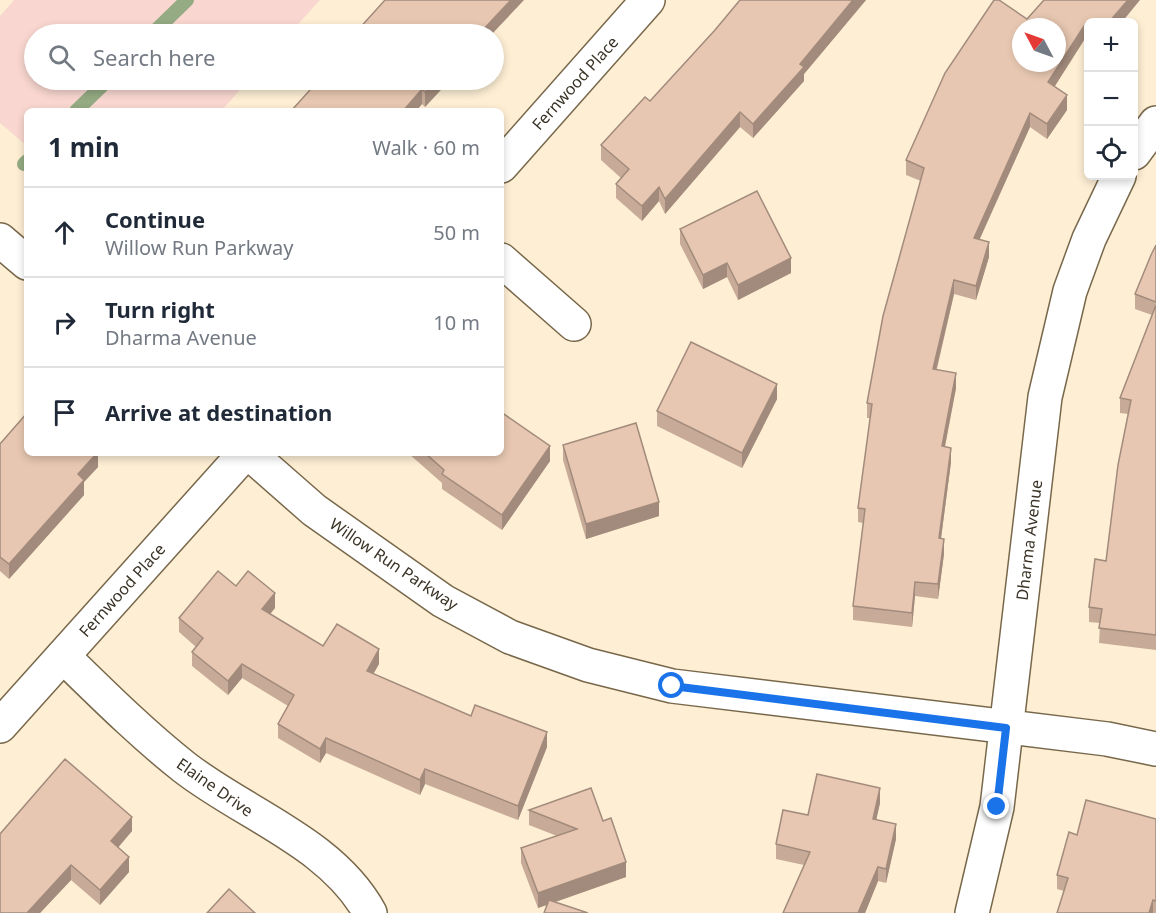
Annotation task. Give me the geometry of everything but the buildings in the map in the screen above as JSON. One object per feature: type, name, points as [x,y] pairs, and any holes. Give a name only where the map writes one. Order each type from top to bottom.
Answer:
[{"type":"street","name":"Fernwood Place","points":[[504,163],[648,0]]},
{"type":"street","points":[[1138,148],[1156,123]]},
{"type":"street","name":"Dharma Avenue","points":[[972,913],[997,807],[1045,397],[1070,291],[1089,239],[1117,180]]},
{"type":"street","points":[[0,240],[24,260]]},
{"type":"street","points":[[504,263],[574,324]]},
{"type":"street","name":"Fernwood Place","points":[[0,726],[244,456]]},
{"type":"street","name":"Willow Run Parkway","points":[[251,456],[314,510],[443,601],[510,637],[566,657],[672,686],[1107,739],[1156,748]]},
{"type":"street","name":"Elaine Drive","points":[[63,656],[183,767],[221,795],[311,849],[359,894],[370,913]]},
{"type":"shaded area","points":[[14,0],[320,0],[298,24],[24,24],[24,90],[240,90],[224,108],[24,108],[24,143],[0,123],[0,16]]},
{"type":"waterway","points":[[162,24],[187,0]]},
{"type":"waterway","points":[[79,108],[98,90]]},
{"type":"route","points":[[672,686],[1006,728],[997,807]]}]
